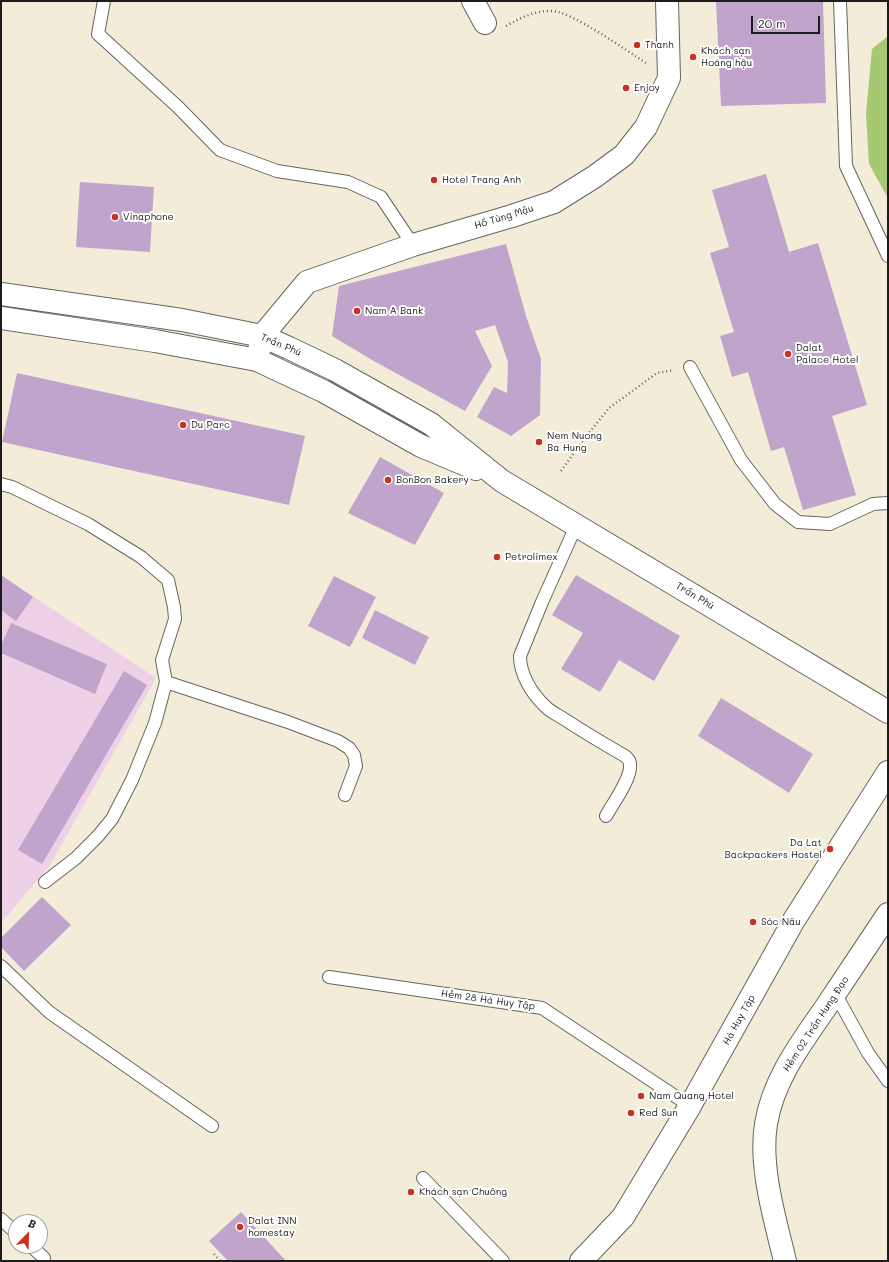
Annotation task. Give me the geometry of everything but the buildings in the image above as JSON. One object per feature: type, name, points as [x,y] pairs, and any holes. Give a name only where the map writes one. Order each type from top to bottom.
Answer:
[{"type":"street","points":[[473,1],[485,23]]},
{"type":"street","name":"Hồ Tùng Mậu","points":[[257,360],[262,336],[307,282],[413,245],[554,202],[594,177],[624,155],[646,127],[669,78],[667,1]]},
{"type":"street","points":[[2,321],[9,295]]},
{"type":"street","name":"Trần Phú","points":[[9,295],[182,320],[262,336],[335,370],[431,424],[502,481],[888,712]]},
{"type":"street","name":"Trần Phú","points":[[2,321],[155,341],[257,360],[323,391],[421,446],[502,481]]},
{"type":"street","name":"Hà Huy Tập","points":[[581,1261],[623,1217],[690,1106],[794,920],[888,772]]},
{"type":"street","name":"Hẻm 02 Trần Hưng Đạo","points":[[785,1261],[770,1197],[764,1154],[766,1124],[774,1091],[793,1056],[888,914]]},
{"type":"lane","points":[[104,1],[98,34],[178,107],[220,150],[278,171],[348,182],[381,197],[413,245]]},
{"type":"lane","points":[[840,1],[846,166],[888,256]]},
{"type":"lane","points":[[690,366],[741,460],[775,504],[798,522],[830,524],[873,504],[888,503]]},
{"type":"lane","points":[[1,484],[12,487],[88,524],[140,557],[168,580],[174,607],[175,619],[162,660],[166,682],[155,723],[132,780],[112,819],[98,836],[76,858],[45,882]]},
{"type":"lane","points":[[576,526],[520,656],[520,665],[529,686],[546,707],[629,759],[630,774],[606,816]]},
{"type":"lane","points":[[166,682],[288,722],[338,741],[349,748],[354,755],[356,766],[345,795]]},
{"type":"lane","points":[[1,966],[50,1012],[212,1126]]},
{"type":"lane","name":"Hẻm 28 Hà Huy Tập","points":[[329,977],[542,1008],[690,1106]]},
{"type":"lane","points":[[835,994],[868,1053],[888,1081]]},
{"type":"lane","points":[[423,1178],[503,1261]]},
{"type":"lane","points":[[40,1254],[44,1258]]},
{"type":"path","points":[[485,23],[504,28],[530,13],[553,10],[573,18],[669,78]]},
{"type":"path","points":[[561,471],[609,408],[657,373],[690,366]]},
{"type":"path","points":[[214,1254],[220,1261]]},
{"type":"shaded area","points":[[1,575],[156,678],[50,865],[1,923]]},
{"type":"green space","points":[[888,36],[888,198],[869,164],[866,113],[872,49]]},
{"type":"place","name":"Thanh","points":[[637,45]]},
{"type":"place","name":"Khách sạn Hoàng hậu","points":[[693,57]]},
{"type":"place","name":"Enjoy","points":[[626,88]]},
{"type":"place","name":"Hotel Trang Anh","points":[[434,180]]},
{"type":"place","name":"Vinaphone","points":[[115,217]]},
{"type":"place","name":"Nam A Bank","points":[[357,311]]},
{"type":"place","name":"Dalat Palace Hotel","points":[[788,354]]},
{"type":"place","name":"Du Parc","points":[[183,425]]},
{"type":"place","name":"Nem Nuong Ba Hung","points":[[539,442]]},
{"type":"place","name":"BonBon Bakery","points":[[388,480]]},
{"type":"place","name":"Petrolimex","points":[[497,557]]},
{"type":"place","name":"Da Lat Backpackers Hostel","points":[[830,849]]},
{"type":"place","name":"Sóc Nâu","points":[[753,922]]},
{"type":"place","name":"Nam Quang Hotel","points":[[641,1096]]},
{"type":"place","name":"Red Sun","points":[[631,1113]]},
{"type":"place","name":"Khách sạn Chuông","points":[[411,1192]]},
{"type":"place","name":"Dalat INN homestay","points":[[240,1227]]}]
